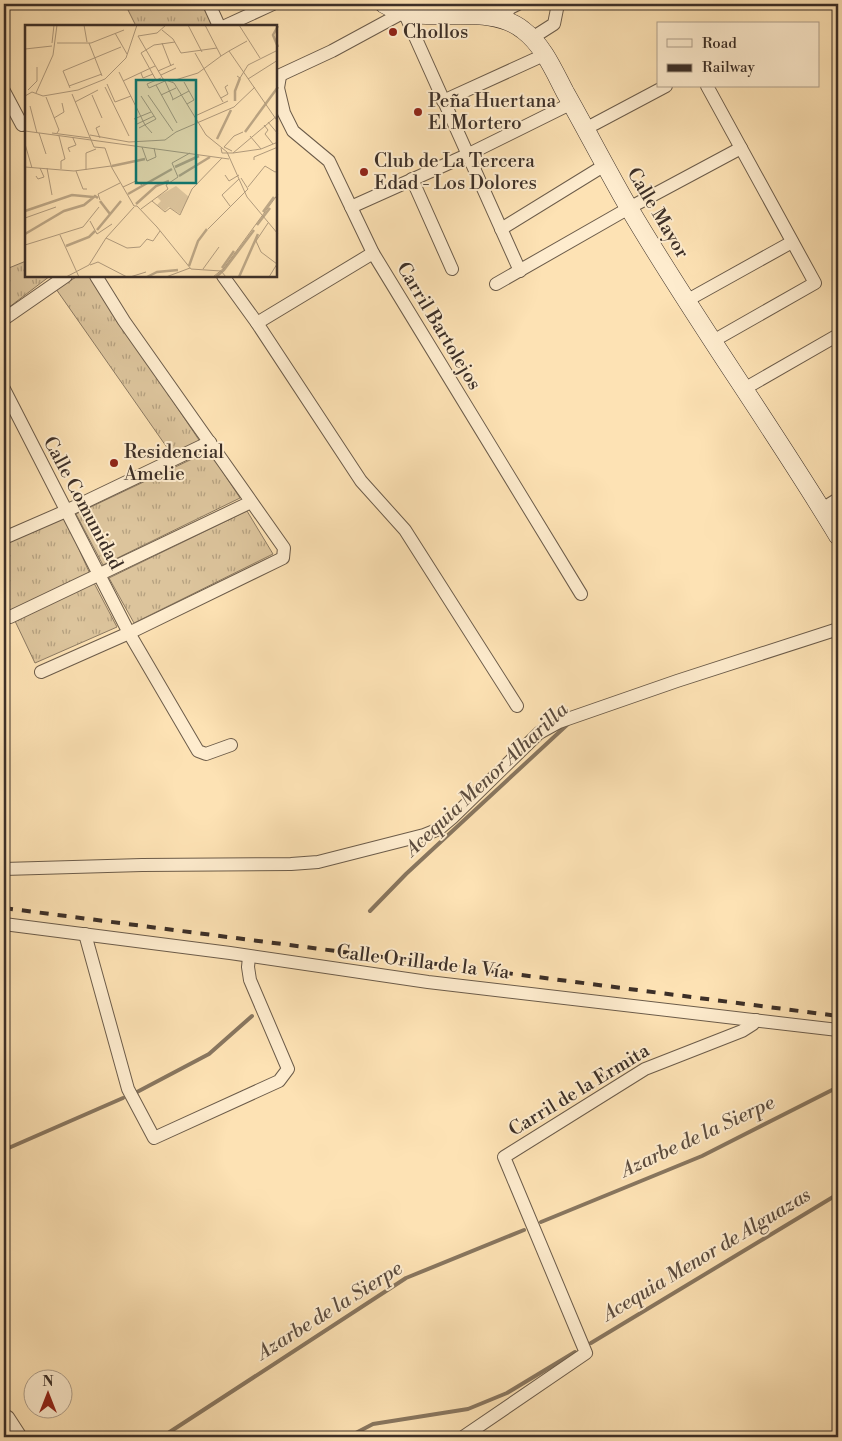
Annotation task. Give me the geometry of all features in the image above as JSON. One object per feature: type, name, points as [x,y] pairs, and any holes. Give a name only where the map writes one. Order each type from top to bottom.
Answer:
[{"type":"main road","name":"Calle Mayor","points":[[384,4],[412,12],[471,15],[502,20],[522,28],[532,38],[572,103],[629,208],[686,301],[838,536]]},
{"type":"street","points":[[209,4],[219,25]]},
{"type":"street","points":[[227,25],[272,4]]},
{"type":"street","points":[[278,77],[412,12],[441,4]]},
{"type":"street","points":[[502,20],[510,8],[518,4]]},
{"type":"street","points":[[532,38],[554,24],[558,4]]},
{"type":"street","points":[[412,12],[443,101],[520,271]]},
{"type":"street","points":[[443,101],[544,55]]},
{"type":"street","name":"Carril Bartolejos","points":[[278,77],[278,88],[284,113],[293,131],[329,161],[373,253],[580,594]]},
{"type":"street","points":[[585,129],[662,88]]},
{"type":"street","points":[[708,88],[815,283],[713,341]]},
{"type":"street","points":[[4,94],[22,125]]},
{"type":"street","points":[[351,206],[467,155],[572,103]]},
{"type":"street","points":[[496,284],[629,208],[741,148]]},
{"type":"street","points":[[501,229],[605,165]]},
{"type":"street","points":[[412,179],[452,269]]},
{"type":"street","points":[[686,301],[792,242]]},
{"type":"street","points":[[257,322],[373,253]]},
{"type":"street","points":[[4,319],[63,278]]},
{"type":"street","points":[[41,672],[129,633],[283,558],[284,548],[124,321],[97,278]]},
{"type":"street","points":[[224,278],[257,322],[361,481],[405,530],[517,706]]},
{"type":"street","points":[[744,389],[838,334]]},
{"type":"street","name":"Calle Comunidad","points":[[4,389],[129,633],[198,751],[206,754],[231,745]]},
{"type":"street","points":[[4,538],[66,511],[210,442]]},
{"type":"street","points":[[822,509],[838,499]]},
{"type":"street","points":[[10,617],[252,502]]},
{"type":"street","points":[[4,869],[142,865],[291,864],[318,862],[409,840],[438,829],[452,818],[539,733],[559,722],[838,628]]},
{"type":"street","name":"Calle Orilla de la Vía","points":[[4,924],[438,983],[838,1030]]},
{"type":"street","points":[[84,934],[128,1089],[154,1138],[279,1081],[288,1069],[253,990],[248,973],[250,957]]},
{"type":"street","name":"Carril de la Ermita","points":[[462,1437],[586,1353],[504,1157],[645,1069],[742,1032],[756,1020]]},
{"type":"street","points":[[4,1415],[21,1437]]},
{"type":"green space","points":[[125,4],[204,4],[213,23],[209,25],[136,25]]},
{"type":"green space","points":[[25,261],[25,278],[47,278],[4,311],[4,270]]},
{"type":"green space","points":[[75,278],[90,278],[201,443],[173,456],[56,289]]},
{"type":"green space","points":[[209,451],[240,498],[103,565],[76,514]]},
{"type":"green space","points":[[247,511],[273,554],[134,623],[109,578]]},
{"type":"green space","points":[[65,518],[90,574],[8,612],[4,603],[4,543]]},
{"type":"green space","points":[[94,583],[117,627],[35,663],[15,621]]},
{"type":"waterway","name":"Acequia Menor Alharilla","points":[[370,911],[406,874],[568,724]]},
{"type":"waterway","name":"Acequia Menor Alharilla","points":[[137,1092],[209,1054],[252,1016]]},
{"type":"waterway","name":"Azarbe de la Sierpe","points":[[541,1222],[702,1156],[838,1087]]},
{"type":"waterway","name":"Acequia Menor Alharilla","points":[[4,1150],[123,1098]]},
{"type":"waterway","name":"Acequia Menor de Alguazas","points":[[591,1343],[838,1194]]},
{"type":"waterway","name":"Azarbe de la Sierpe","points":[[162,1437],[406,1278],[524,1230]]},
{"type":"waterway","name":"Acequia Menor de Alguazas","points":[[348,1437],[373,1424],[468,1409],[507,1393],[575,1352]]},
{"type":"railway","points":[[4,908],[838,1016]]},
{"type":"place","name":"Chollos","points":[[393,32]]},
{"type":"place","name":"Peña Huertana El Mortero","points":[[418,112]]},
{"type":"place","name":"Club de La Tercera Edad - Los Dolores","points":[[364,172]]},
{"type":"place","name":"Residencial Amelie","points":[[114,463]]}]
